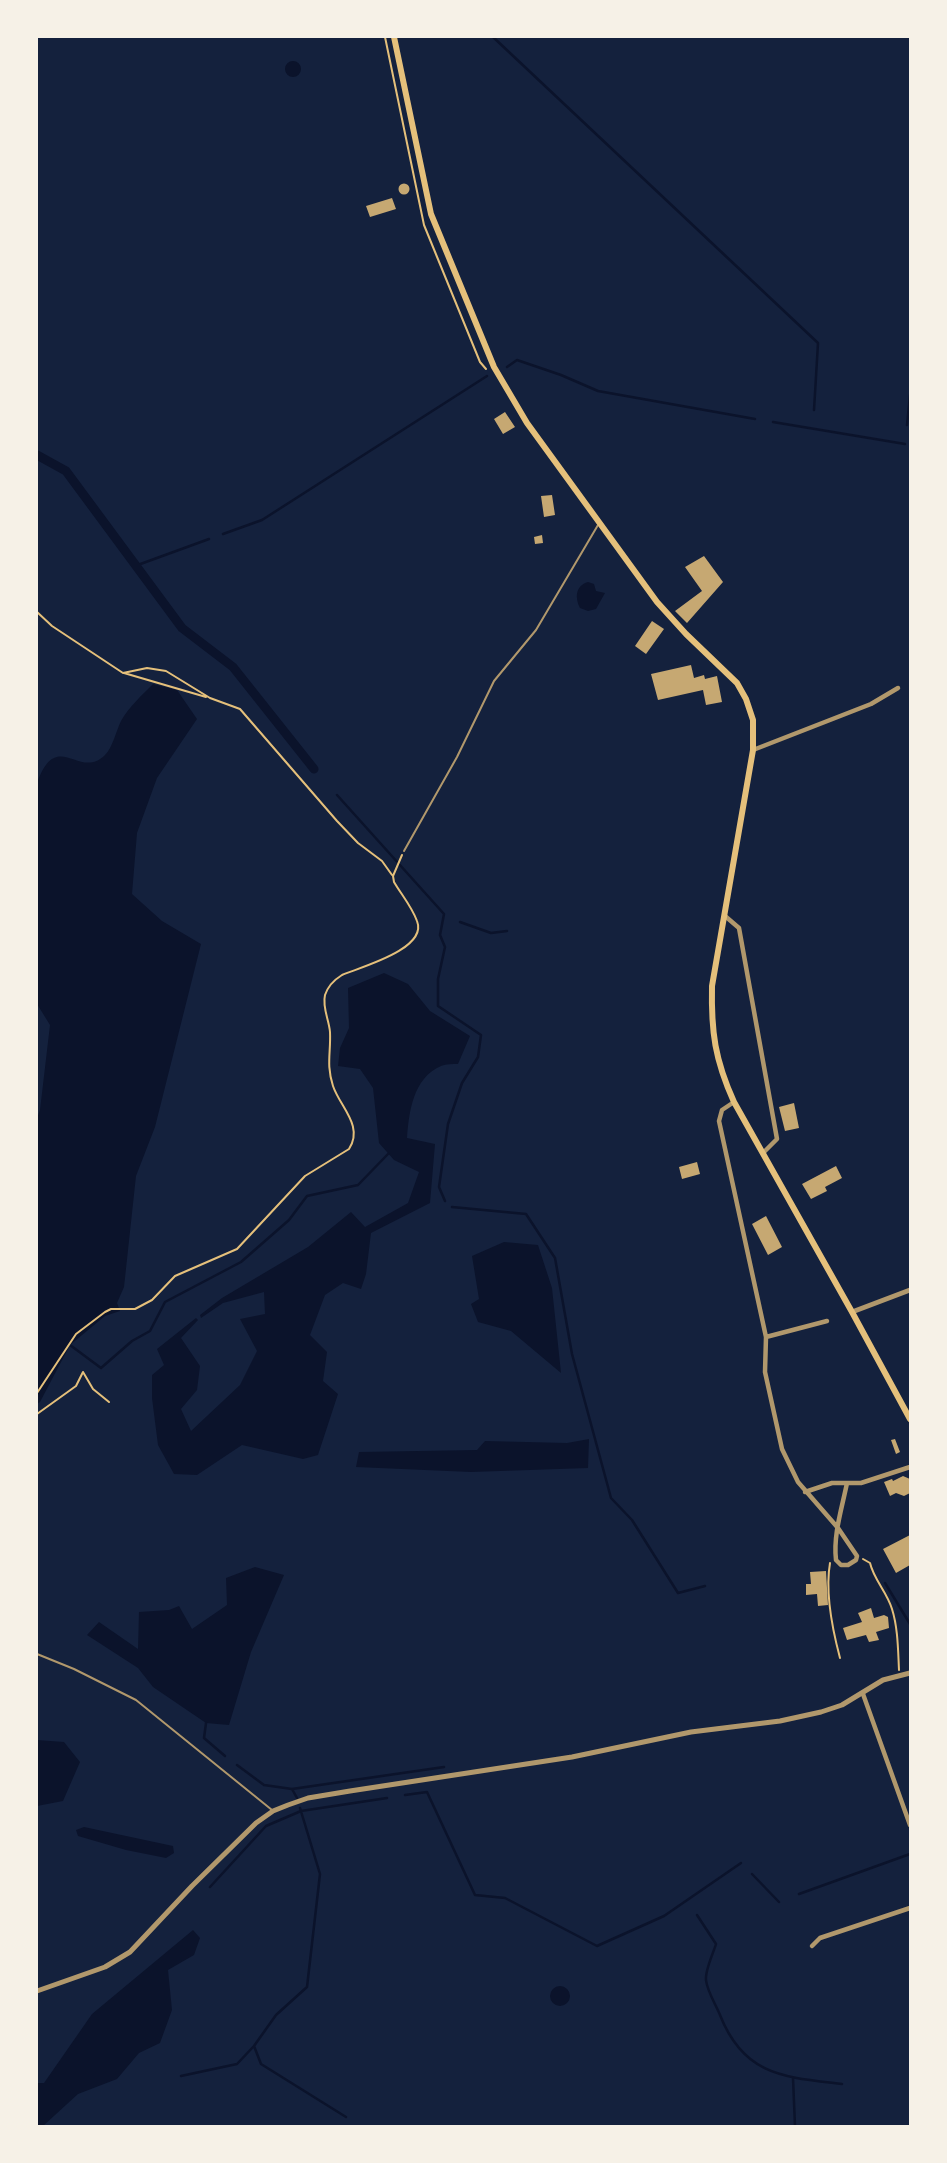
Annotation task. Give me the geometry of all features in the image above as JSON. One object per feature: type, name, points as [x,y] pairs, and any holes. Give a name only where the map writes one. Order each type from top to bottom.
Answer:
[{"type":"main road","points":[[394,37],[431,214],[494,367],[508,394],[657,602],[737,683],[746,698],[753,720],[753,750],[712,986],[711,1018],[715,1047],[722,1075],[734,1102],[910,1419]]},
{"type":"street","points":[[753,750],[871,704],[898,688]]},
{"type":"street","points":[[725,916],[739,928],[771,1101],[777,1139],[763,1154]]},
{"type":"street","points":[[734,1102],[722,1110],[719,1121],[766,1336],[765,1372],[782,1449],[805,1492],[838,1528],[857,1556],[856,1560],[848,1565],[841,1565],[835,1560],[838,1528],[847,1483]]},
{"type":"street","points":[[852,1312],[910,1290]]},
{"type":"street","points":[[766,1336],[827,1321]]},
{"type":"street","points":[[805,1492],[832,1483],[861,1483],[910,1466]]},
{"type":"street","points":[[37,1991],[105,1967],[130,1952],[192,1885],[256,1823],[273,1811],[308,1798],[559,1759],[691,1732],[780,1721],[842,1705],[883,1680],[910,1673]]},
{"type":"street","points":[[863,1694],[910,1825]]},
{"type":"street","points":[[812,1945],[820,1938],[910,1908]]},
{"type":"lane","points":[[404,851],[457,757],[494,681],[536,630],[601,522]]},
{"type":"lane","points":[[37,1654],[136,1700],[273,1811]]},
{"type":"path","points":[[37,612],[52,626],[123,673],[240,709],[337,821],[358,843],[382,861],[418,923],[416,937],[406,948],[342,975],[334,980],[325,993],[324,1002],[330,1032],[327,1064],[334,1088],[355,1133],[354,1142],[349,1149],[305,1176],[237,1249],[175,1276],[152,1300],[135,1309],[105,1312],[76,1334],[67,1343],[37,1393]]},
{"type":"path","points":[[123,673],[147,667],[166,671],[210,698]]},
{"type":"path","points":[[393,876],[400,859]]},
{"type":"path","points":[[37,1414],[76,1386],[83,1372],[93,1389],[109,1402]]},
{"type":"path","points":[[857,1556],[870,1563],[872,1572],[892,1607],[900,1674]]},
{"type":"path","points":[[835,1560],[829,1563],[829,1582],[832,1630],[840,1658]]},
{"type":"water","points":[[290,61],[296,61],[301,69],[299,75],[290,77],[285,72],[285,66]]},
{"type":"water","points":[[588,582],[594,584],[596,591],[605,593],[596,609],[588,611],[580,608],[577,596],[578,589]]},
{"type":"water","points":[[153,684],[177,690],[197,719],[157,778],[137,833],[132,894],[162,921],[201,944],[155,1127],[136,1176],[124,1287],[117,1303],[120,1311],[105,1316],[70,1345],[37,1404],[37,1118],[50,1025],[37,1004],[37,783],[52,759],[60,756],[86,762],[95,761],[105,755],[124,716]]},
{"type":"water","points":[[384,973],[408,984],[430,1011],[470,1036],[458,1064],[443,1065],[432,1071],[418,1087],[411,1107],[407,1138],[435,1144],[430,1203],[371,1233],[366,1274],[361,1289],[343,1283],[325,1295],[310,1335],[327,1352],[323,1381],[338,1394],[318,1455],[303,1459],[242,1445],[197,1475],[174,1474],[158,1445],[152,1375],[164,1365],[157,1349],[196,1318],[198,1320],[181,1338],[200,1366],[197,1390],[181,1409],[191,1431],[240,1385],[257,1351],[240,1319],[265,1314],[264,1292],[223,1303],[201,1318],[200,1315],[222,1298],[308,1247],[351,1212],[365,1227],[408,1203],[419,1172],[394,1160],[379,1143],[373,1088],[360,1069],[338,1066],[340,1048],[349,1028],[348,988]]},
{"type":"water","points":[[504,1242],[538,1245],[552,1288],[561,1373],[511,1331],[478,1322],[471,1304],[479,1299],[472,1256]]},
{"type":"water","points":[[589,1439],[588,1468],[471,1472],[356,1467],[359,1452],[477,1450],[485,1441],[567,1443]]},
{"type":"water","points":[[255,1567],[284,1575],[251,1652],[229,1725],[206,1723],[153,1687],[138,1668],[87,1635],[99,1622],[138,1649],[139,1612],[169,1610],[179,1606],[192,1629],[227,1605],[226,1578]]},
{"type":"water","points":[[37,1740],[64,1742],[80,1762],[63,1801],[37,1806]]},
{"type":"water","points":[[84,1827],[173,1846],[174,1853],[166,1858],[78,1836],[76,1830]]},
{"type":"water","points":[[193,1930],[200,1938],[194,1955],[168,1970],[172,2010],[160,2043],[139,2053],[117,2079],[78,2094],[43,2126],[37,2126],[37,2083],[44,2083],[92,2014]]},
{"type":"water","points":[[560,1986],[567,1989],[570,1996],[567,2003],[560,2006],[553,2003],[550,1996],[553,1989]]},
{"type":"building","points":[[404,183],[410,189],[404,195],[398,189]]},
{"type":"building","points":[[392,198],[396,209],[370,217],[366,206]]},
{"type":"building","points":[[505,412],[515,427],[503,434],[494,419]]},
{"type":"building","points":[[552,495],[555,515],[544,517],[541,496]]},
{"type":"building","points":[[542,535],[543,543],[535,544],[534,537]]},
{"type":"building","points":[[704,556],[723,582],[687,623],[675,611],[702,591],[685,567]]},
{"type":"building","points":[[652,621],[664,629],[646,654],[635,646]]},
{"type":"building","points":[[691,665],[694,678],[704,675],[705,679],[717,676],[722,702],[706,705],[703,690],[658,700],[651,674]]},
{"type":"building","points":[[794,1103],[799,1128],[785,1131],[779,1107]]},
{"type":"building","points":[[697,1162],[700,1174],[682,1179],[679,1167]]},
{"type":"building","points":[[836,1166],[842,1178],[825,1187],[827,1191],[811,1199],[802,1184]]},
{"type":"building","points":[[766,1216],[782,1247],[768,1255],[752,1224]]},
{"type":"building","points":[[895,1439],[900,1452],[896,1454],[891,1440]]},
{"type":"building","points":[[903,1476],[910,1479],[910,1493],[890,1496],[884,1482]]},
{"type":"building","points":[[910,1535],[910,1565],[896,1573],[883,1549]]},
{"type":"building","points":[[826,1571],[828,1605],[818,1606],[817,1594],[806,1595],[806,1584],[811,1584],[810,1572]]},
{"type":"building","points":[[871,1608],[874,1618],[884,1615],[888,1617],[889,1628],[876,1632],[879,1640],[869,1642],[866,1635],[847,1640],[843,1628],[862,1622],[858,1613]]},
{"type":"waterway","points":[[493,37],[818,343],[814,410]]},
{"type":"waterway","points":[[507,367],[517,360],[598,391],[755,419]]},
{"type":"waterway","points":[[223,534],[262,520],[487,376]]},
{"type":"waterway","points":[[907,425],[910,395]]},
{"type":"waterway","points":[[773,422],[905,444]]},
{"type":"waterway","points":[[37,455],[66,471],[182,628],[233,667],[314,769]]},
{"type":"waterway","points":[[135,566],[209,539]]},
{"type":"waterway","points":[[337,795],[444,914],[440,935],[445,947],[438,979],[438,1006],[481,1035],[478,1057],[462,1083],[448,1124],[439,1187],[445,1201]]},
{"type":"waterway","points":[[460,922],[491,933],[507,931]]},
{"type":"waterway","points":[[70,1345],[101,1368],[132,1341],[150,1331],[165,1302],[241,1262],[289,1220],[307,1196],[358,1185],[388,1154]]},
{"type":"waterway","points":[[452,1207],[526,1214],[555,1258],[572,1354],[611,1498],[632,1520],[678,1593],[705,1586]]},
{"type":"waterway","points":[[885,1583],[910,1624]]},
{"type":"waterway","points":[[206,1723],[204,1738],[225,1756]]},
{"type":"waterway","points":[[237,1765],[264,1785],[292,1789],[444,1767]]},
{"type":"waterway","points":[[292,1789],[297,1798]]},
{"type":"waterway","points":[[405,1795],[427,1792],[475,1895],[505,1898],[597,1946],[664,1916],[741,1863]]},
{"type":"waterway","points":[[210,1887],[266,1826],[301,1811],[387,1798]]},
{"type":"waterway","points":[[181,2076],[237,2064],[276,2015],[307,1987],[320,1874],[300,1808]]},
{"type":"waterway","points":[[799,1894],[910,1854]]},
{"type":"waterway","points":[[752,1874],[779,1902]]},
{"type":"waterway","points":[[697,1915],[716,1944],[707,1972],[708,1989],[730,2035],[741,2051],[768,2070],[802,2079],[842,2084]]},
{"type":"waterway","points":[[254,2046],[261,2064],[346,2117]]},
{"type":"waterway","points":[[793,2078],[795,2126]]}]
